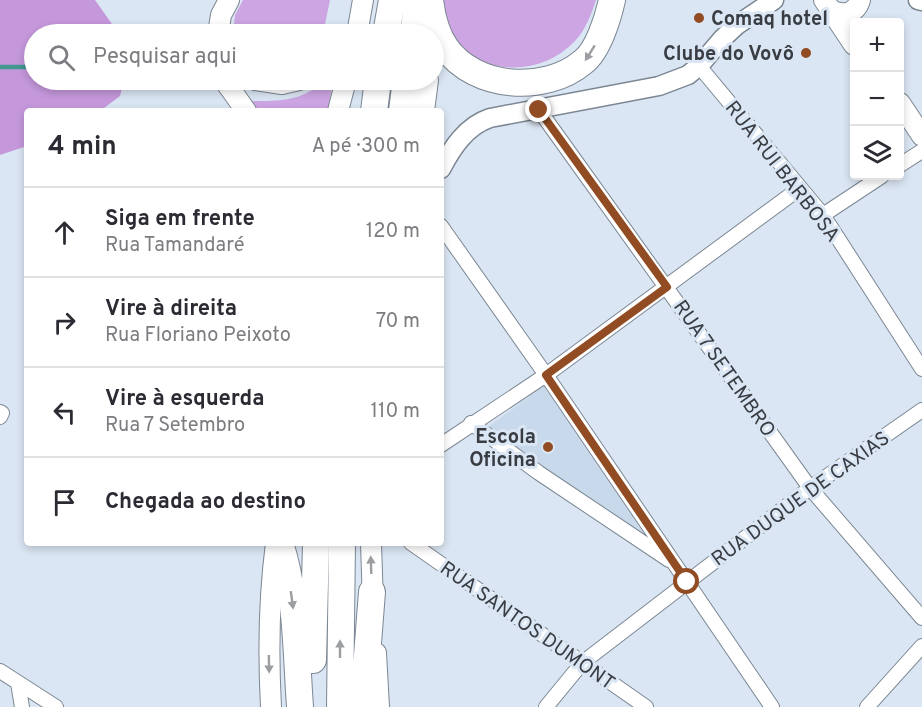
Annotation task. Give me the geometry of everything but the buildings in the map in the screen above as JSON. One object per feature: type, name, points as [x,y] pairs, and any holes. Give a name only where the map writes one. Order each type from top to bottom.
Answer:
[{"type":"highway","points":[[388,24],[392,0]]},
{"type":"highway","points":[[444,45],[455,59],[468,69],[511,84],[542,82],[585,62],[605,28],[612,0]]},
{"type":"highway","points":[[374,108],[377,90]]},
{"type":"highway","points":[[402,108],[405,90]]},
{"type":"highway","points":[[279,546],[286,561],[294,615],[300,707]]},
{"type":"highway","points":[[314,707],[312,630],[316,546]]},
{"type":"highway","points":[[340,707],[342,546]]},
{"type":"highway","points":[[363,707],[372,592]]},
{"type":"main road","points":[[220,24],[221,15],[229,0]]},
{"type":"main road","points":[[358,24],[363,0]]},
{"type":"main road","points":[[827,5],[842,14],[861,9]]},
{"type":"main road","points":[[827,5],[850,38]]},
{"type":"main road","points":[[231,90],[244,108]]},
{"type":"main road","points":[[339,108],[343,90]]},
{"type":"main road","points":[[424,108],[427,90]]},
{"type":"main road","points":[[904,109],[922,136]]},
{"type":"main road","points":[[271,707],[269,652],[271,577],[277,546]]},
{"type":"main road","points":[[371,546],[379,707]]},
{"type":"street","points":[[444,164],[452,150],[478,122],[659,86],[688,75],[736,26],[774,0]]},
{"type":"street","name":"RUA RUI BARBOSA","points":[[699,66],[823,215],[922,369]]},
{"type":"street","name":"RUA 7 SETEMBRO","points":[[539,110],[810,488],[922,618]]},
{"type":"street","points":[[904,162],[922,151]]},
{"type":"street","points":[[823,215],[876,180]]},
{"type":"street","points":[[444,443],[546,375],[800,188]]},
{"type":"street","points":[[444,230],[546,375],[772,707]]},
{"type":"street","name":"RUA DUQUE DE CAXIAS","points":[[546,707],[582,663],[810,488],[922,410]]},
{"type":"street","points":[[471,423],[539,473],[675,564]]},
{"type":"street","name":"RUA SANTOS DUMONT","points":[[415,546],[645,707]]},
{"type":"street","points":[[867,707],[922,646]]},
{"type":"street","points":[[0,671],[56,707]]},
{"type":"street","points":[[18,683],[22,707]]},
{"type":"shaded area","points":[[0,0],[95,0],[112,24],[24,24],[24,90],[122,90],[120,96],[104,108],[24,108],[24,147],[0,155]]},
{"type":"shaded area","points":[[243,0],[330,0],[325,24],[234,24],[235,15]]},
{"type":"shaded area","points":[[436,0],[596,0],[582,32],[564,51],[539,64],[513,67],[485,63],[460,50]]},
{"type":"shaded area","points":[[312,90],[331,90],[328,108],[252,108],[248,101],[290,99]]},
{"type":"shaded area","name":"Escola Oficina","points":[[544,386],[647,538],[485,429]]},
{"type":"waterway","points":[[0,67],[24,67]]},
{"type":"place","name":"Comaq hotel","points":[[699,18]]},
{"type":"place","name":"Clube do Vovô","points":[[806,53]]},
{"type":"place","name":"Escola Oficina","points":[[548,447]]},
{"type":"route","points":[[539,110],[667,287],[546,375],[687,582]]}]
